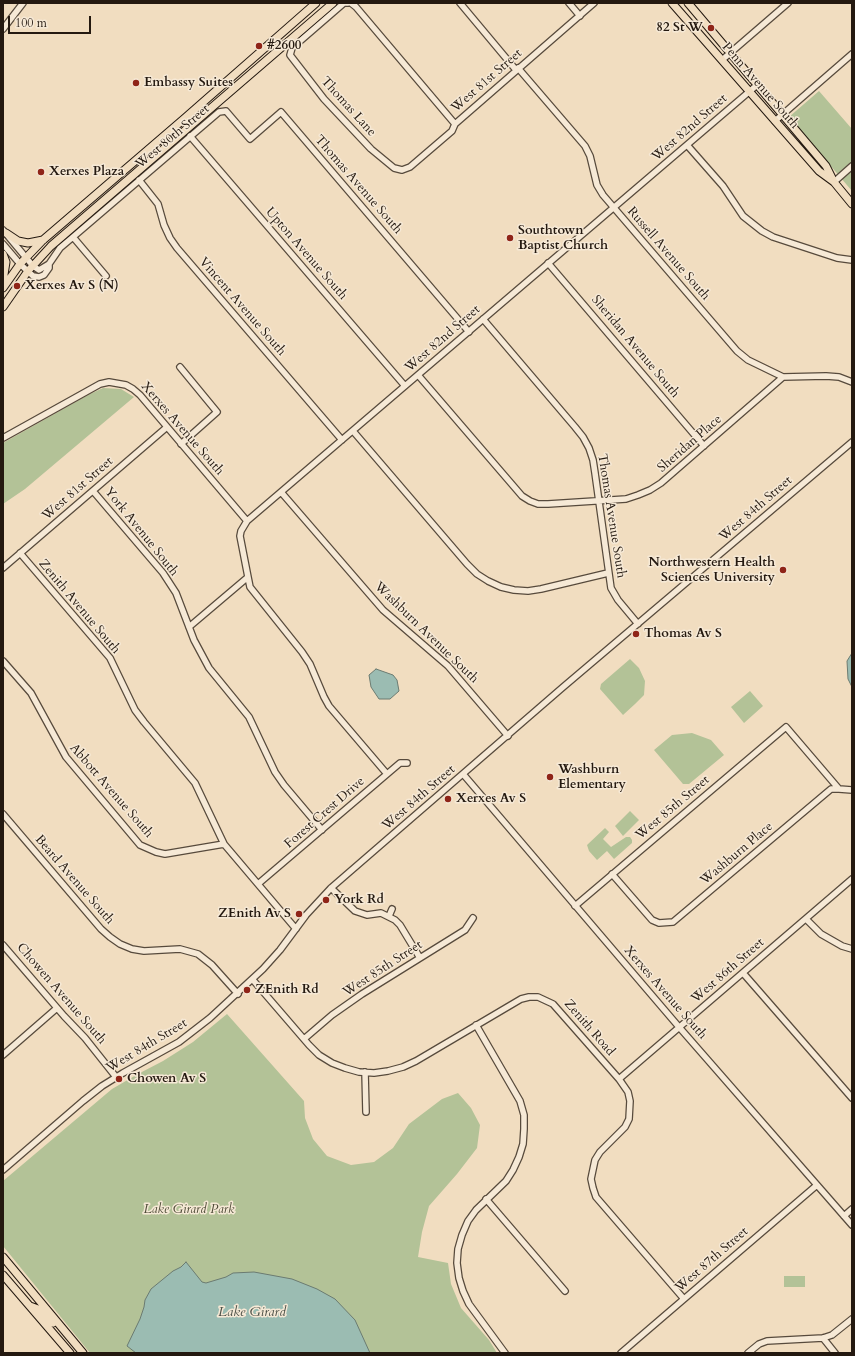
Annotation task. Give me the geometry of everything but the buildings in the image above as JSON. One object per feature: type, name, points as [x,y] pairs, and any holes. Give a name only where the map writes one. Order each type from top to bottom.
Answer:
[{"type":"main road","points":[[3,288],[20,264],[43,240],[316,3]]},
{"type":"main road","points":[[3,307],[30,269],[62,236],[333,3]]},
{"type":"main road","name":"Penn Avenue South","points":[[672,3],[749,92],[820,171],[834,182],[852,204]]},
{"type":"main road","name":"Penn Avenue South","points":[[688,3],[826,166],[834,182]]},
{"type":"main road","points":[[214,92],[221,99]]},
{"type":"main road","points":[[4,231],[18,241],[28,243],[43,240]]},
{"type":"main road","points":[[3,254],[6,262],[3,281]]},
{"type":"main road","points":[[3,1257],[83,1353]]},
{"type":"main road","points":[[3,1274],[70,1353]]},
{"type":"main road","points":[[28,1305],[38,1309],[56,1326],[64,1329]]},
{"type":"street","points":[[3,29],[23,3]]},
{"type":"street","name":"Thomas Lane","points":[[349,3],[344,3],[292,48],[290,55],[324,98],[371,149],[394,168]]},
{"type":"street","points":[[349,3],[356,7],[455,124]]},
{"type":"street","name":"Russell Avenue South","points":[[460,3],[585,146],[590,156],[597,185],[602,195],[614,207],[737,351],[748,360],[783,378],[826,376],[839,377],[852,382]]},
{"type":"street","points":[[569,3],[580,16]]},
{"type":"street","name":"West 81st Street","points":[[394,168],[402,170],[410,167],[452,131],[455,124],[594,3]]},
{"type":"street","points":[[722,60],[788,3]]},
{"type":"street","points":[[775,121],[852,54]]},
{"type":"street","name":"West 82nd Street","points":[[248,577],[240,536],[240,531],[247,521],[757,85]]},
{"type":"street","name":"West 80th Street","points":[[30,269],[32,276],[39,277],[44,274],[60,248],[219,112],[226,112]]},
{"type":"street","name":"Thomas Avenue South","points":[[226,112],[250,139],[281,112],[469,332]]},
{"type":"street","name":"Upton Avenue South","points":[[190,136],[405,386]]},
{"type":"street","points":[[687,145],[723,186],[743,216],[762,232],[837,258],[852,260]]},
{"type":"street","points":[[834,182],[852,166]]},
{"type":"street","name":"Vincent Avenue South","points":[[139,180],[158,204],[164,226],[170,238],[342,440]]},
{"type":"street","points":[[4,231],[26,258],[30,269]]},
{"type":"street","points":[[73,237],[106,276]]},
{"type":"street","points":[[3,244],[20,264],[30,269]]},
{"type":"street","name":"Sheridan Avenue South","points":[[548,263],[704,446]]},
{"type":"street","name":"Thomas Avenue South","points":[[483,319],[583,437],[593,460],[611,588],[614,595],[638,624]]},
{"type":"street","points":[[180,367],[217,412],[181,444]]},
{"type":"street","points":[[418,375],[522,496],[538,504],[599,501]]},
{"type":"street","name":"Sheridan Place","points":[[599,501],[626,499],[638,496],[661,483],[783,378]]},
{"type":"street","name":"Xerxes Avenue South","points":[[3,438],[92,387],[109,382],[126,385],[133,389],[167,427],[247,521]]},
{"type":"street","name":"West 81st Street","points":[[3,568],[167,427]]},
{"type":"street","points":[[353,431],[468,564],[477,574],[488,581],[501,587],[528,591],[608,573]]},
{"type":"street","name":"West 84th Street","points":[[3,1170],[83,1101],[116,1077],[180,1042],[195,1031],[253,980],[280,950],[318,901],[332,888],[463,774],[852,442]]},
{"type":"street","name":"York Avenue South","points":[[93,491],[163,573],[176,593],[194,640],[209,668],[249,717],[275,772],[284,785],[322,830]]},
{"type":"street","name":"Washburn Avenue South","points":[[281,492],[383,610],[448,666],[508,736]]},
{"type":"street","name":"Zenith Avenue South","points":[[20,554],[110,658],[135,710],[195,783],[224,844],[296,929]]},
{"type":"street","points":[[189,627],[248,577],[250,587],[310,664],[329,706],[387,774]]},
{"type":"street","name":"Abbott Avenue South","points":[[3,661],[30,693],[66,757],[140,845],[164,854],[224,844]]},
{"type":"street","name":"West 85th Street","points":[[575,906],[786,727],[839,789]]},
{"type":"street","name":"Forest Crest Drive","points":[[258,884],[400,763],[407,763]]},
{"type":"street","name":"Xerxes Avenue South","points":[[463,774],[679,1027],[852,1225]]},
{"type":"street","name":"Washburn Place","points":[[612,874],[652,920],[659,923],[673,922],[830,788],[839,789]]},
{"type":"street","points":[[839,789],[852,790]]},
{"type":"street","name":"Beard Avenue South","points":[[3,814],[101,929],[110,937],[126,946],[144,951],[180,949],[198,954],[212,965],[238,994]]},
{"type":"street","name":"West 86th Street","points":[[619,1079],[852,879]]},
{"type":"street","points":[[332,888],[356,911],[367,915],[381,913],[395,920],[400,925],[420,958]]},
{"type":"street","points":[[388,916],[392,909]]},
{"type":"street","name":"West 85th Street","points":[[304,1039],[332,1015],[362,994],[466,930],[473,918]]},
{"type":"street","points":[[806,918],[821,934],[842,946],[852,949]]},
{"type":"street","name":"Chowen Avenue South","points":[[3,945],[85,1038],[116,1077]]},
{"type":"street","points":[[743,973],[852,1098]]},
{"type":"street","name":"Zenith Road","points":[[253,980],[304,1039],[319,1054],[332,1063],[345,1068],[374,1073],[403,1067],[416,1061],[521,999],[529,997],[546,1000],[553,1004],[619,1079],[628,1092],[630,1101],[629,1119],[624,1127],[603,1148],[595,1160],[591,1179],[596,1197],[684,1299]]},
{"type":"street","points":[[3,1055],[57,1008]]},
{"type":"street","points":[[476,1025],[520,1101],[524,1115],[523,1144],[513,1170],[506,1181],[486,1199],[468,1221],[458,1249],[457,1263],[463,1291],[469,1304],[505,1353]]},
{"type":"street","points":[[365,1072],[366,1112]]},
{"type":"street","name":"West 87th Street","points":[[621,1353],[817,1185]]},
{"type":"street","points":[[486,1199],[565,1290]]},
{"type":"street","points":[[844,1216],[852,1209]]},
{"type":"street","points":[[748,1353],[759,1344],[767,1341],[823,1338],[835,1333],[852,1319]]},
{"type":"street","points":[[823,1338],[836,1353]]},
{"type":"green space","points":[[819,91],[852,129],[852,191],[789,117]]},
{"type":"green space","points":[[103,388],[121,389],[134,397],[25,489],[3,504],[3,443]]},
{"type":"green space","points":[[630,659],[639,668],[645,681],[644,695],[623,715],[600,689],[601,684]]},
{"type":"green space","points":[[750,691],[763,706],[744,723],[731,707]]},
{"type":"green space","points":[[692,733],[711,740],[724,755],[689,784],[683,784],[654,750],[672,735]]},
{"type":"green space","points":[[630,811],[639,820],[623,836],[615,826]]},
{"type":"green space","points":[[605,828],[609,832],[603,839],[611,847],[626,837],[630,837],[632,843],[614,859],[607,851],[597,860],[589,851],[587,845]]},
{"type":"green space","name":"Lake Girard Park","points":[[227,1014],[304,1101],[305,1118],[313,1139],[327,1156],[351,1165],[374,1162],[393,1148],[409,1124],[442,1099],[458,1093],[471,1108],[480,1125],[477,1148],[429,1206],[422,1232],[418,1257],[448,1263],[451,1284],[461,1308],[489,1340],[497,1353],[90,1353],[3,1246],[3,1181],[112,1089],[163,1061],[193,1042]]},
{"type":"green space","points":[[784,1276],[805,1276],[805,1287],[784,1287]]},
{"type":"water","points":[[852,653],[852,687],[848,679],[847,661]]},
{"type":"water","points":[[376,669],[393,675],[397,680],[399,691],[390,699],[379,699],[371,687],[369,675]]},
{"type":"water","name":"Lake Girard","points":[[186,1262],[202,1282],[206,1283],[226,1277],[233,1273],[254,1272],[292,1279],[317,1289],[335,1299],[355,1320],[370,1353],[136,1353],[127,1346],[140,1319],[145,1300],[151,1289]]},
{"type":"place","name":"82 St W","points":[[711,28]]},
{"type":"place","name":"#2600","points":[[259,46]]},
{"type":"place","name":"Embassy Suites","points":[[136,83]]},
{"type":"place","name":"Xerxes Plaza","points":[[41,172]]},
{"type":"place","name":"Southtown Baptist Church","points":[[510,238]]},
{"type":"place","name":"Xerxes Av S (N)","points":[[17,286]]},
{"type":"place","name":"Northwestern Health Sciences University","points":[[783,570]]},
{"type":"place","name":"Thomas Av S","points":[[636,634]]},
{"type":"place","name":"Washburn Elementary","points":[[550,777]]},
{"type":"place","name":"Xerxes Av S","points":[[448,799]]},
{"type":"place","name":"York Rd","points":[[326,900]]},
{"type":"place","name":"ZEnith Av S","points":[[299,914]]},
{"type":"place","name":"ZEnith Rd","points":[[247,990]]},
{"type":"place","name":"Chowen Av S","points":[[119,1079]]}]
